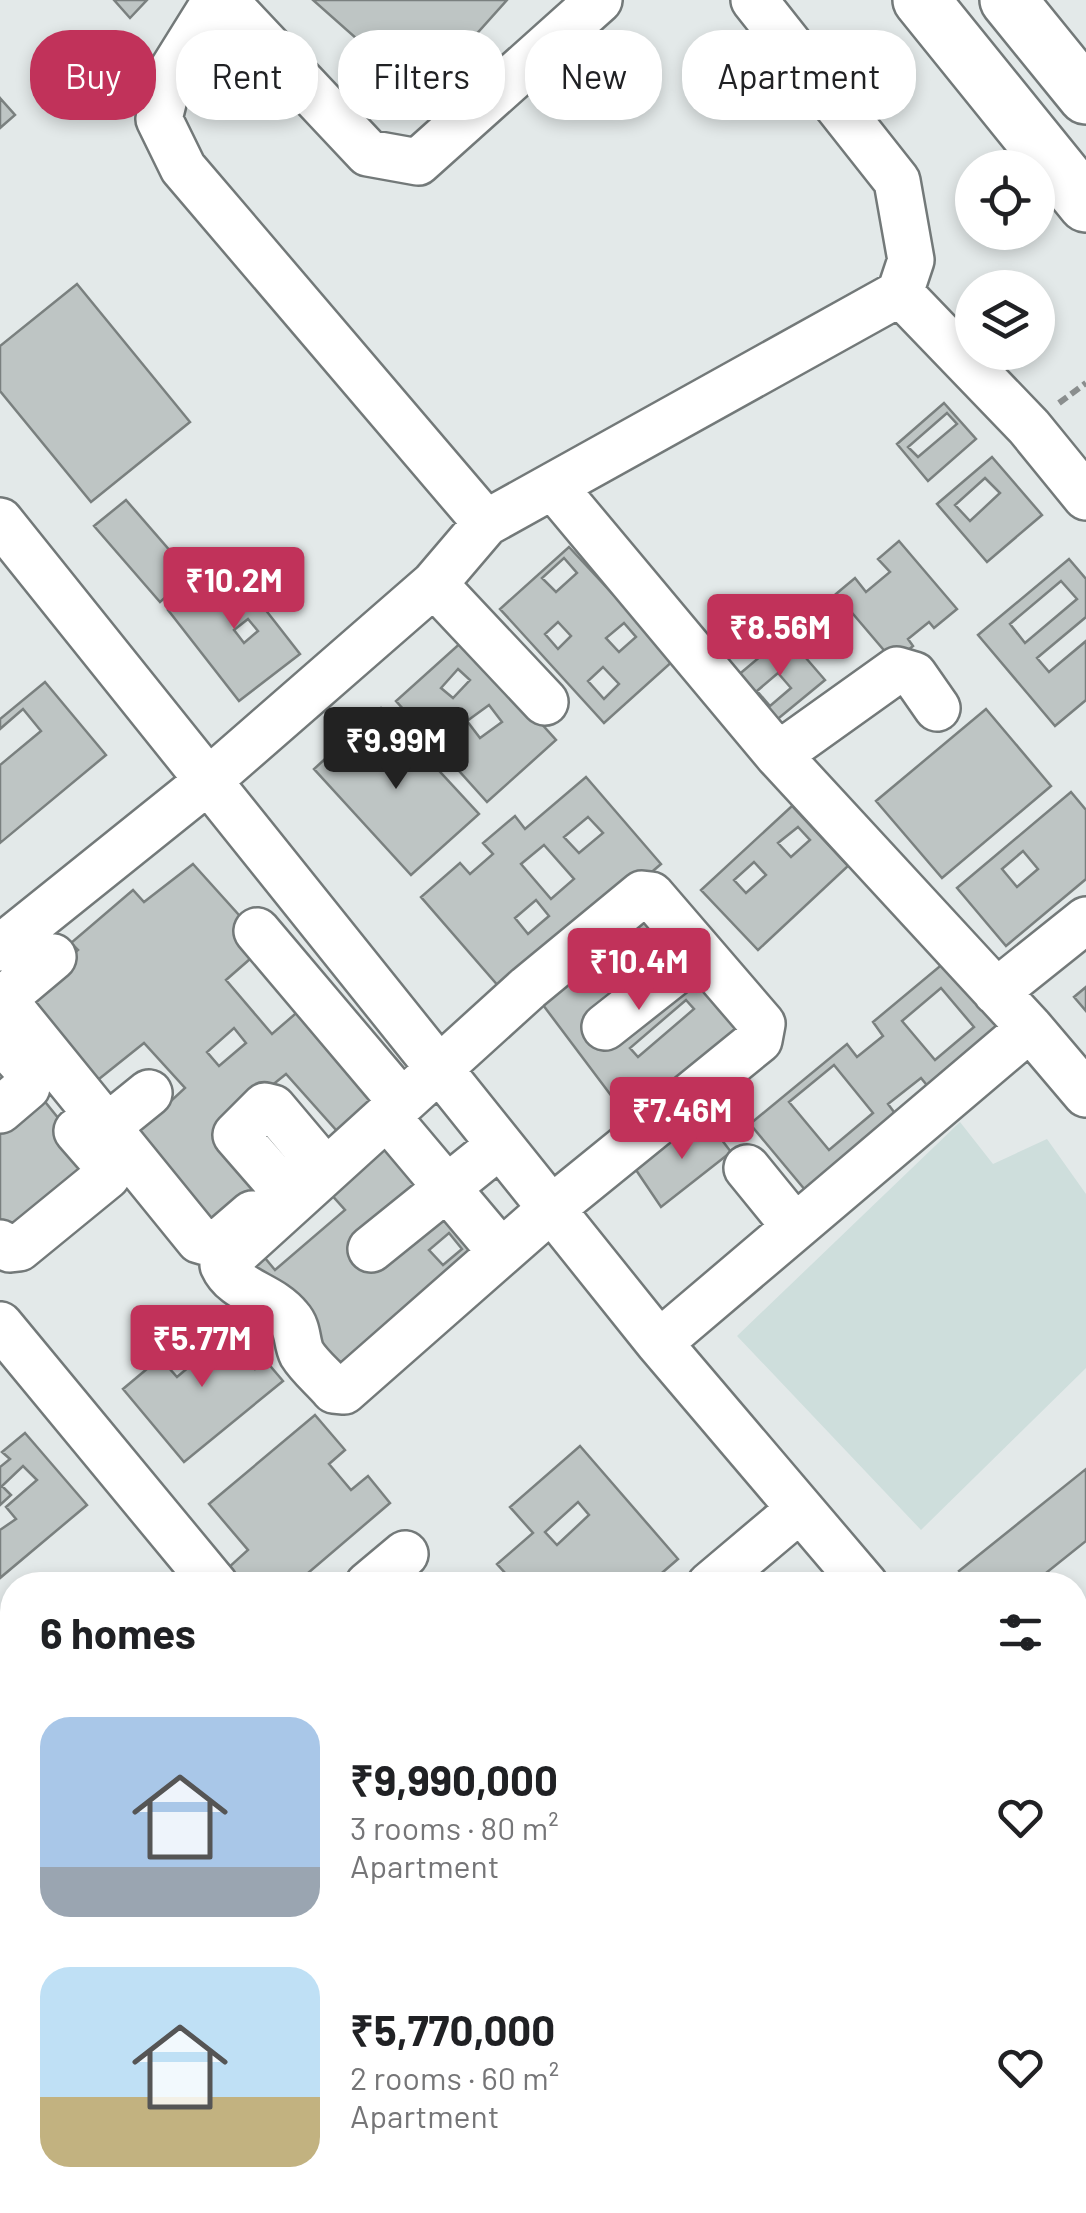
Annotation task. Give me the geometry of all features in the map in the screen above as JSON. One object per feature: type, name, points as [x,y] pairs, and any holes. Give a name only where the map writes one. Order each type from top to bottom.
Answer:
[{"type":"highway","points":[[921,0],[1086,204]]},
{"type":"highway","points":[[1008,0],[1086,96]]},
{"type":"street","points":[[216,0],[170,74],[159,119],[183,168],[486,522]]},
{"type":"street","points":[[224,0],[368,153],[418,162],[599,0]]},
{"type":"street","points":[[0,948],[208,781],[434,584],[486,522],[900,293],[911,260],[897,181],[754,0]]},
{"type":"street","points":[[900,293],[1029,427],[1086,497]]},
{"type":"street","points":[[553,486],[778,754],[1086,1094]]},
{"type":"street","points":[[0,521],[658,1344],[854,1572]]},
{"type":"street","points":[[434,584],[545,702]]},
{"type":"street","points":[[778,754],[897,670],[914,675],[937,708]]},
{"type":"street","points":[[642,894],[652,895],[700,952],[762,1024],[759,1040],[551,1209],[344,1391],[334,1390],[300,1352],[299,1334],[273,1302],[230,1280],[222,1265],[437,1066],[642,894]]},
{"type":"street","points":[[996,992],[1086,920]]},
{"type":"street","points":[[256,931],[276,984],[397,1112],[447,1188],[501,1252]]},
{"type":"street","points":[[276,984],[334,937]]},
{"type":"street","points":[[605,1028],[700,952]]},
{"type":"street","points":[[1,1011],[53,958]]},
{"type":"street","points":[[1,1011],[107,1127],[199,1240],[216,1244],[316,1159],[397,1112],[437,1066]]},
{"type":"street","points":[[0,1110],[27,1088],[30,1072],[1,1011]]},
{"type":"street","points":[[658,1344],[1030,1028]]},
{"type":"street","points":[[0,1243],[10,1250],[19,1248],[111,1170],[44,1092]]},
{"type":"street","points":[[107,1127],[149,1092]]},
{"type":"street","points":[[282,1188],[236,1134],[239,1128],[265,1106],[273,1108],[316,1159]]},
{"type":"street","points":[[371,1249],[500,1144]]},
{"type":"street","points":[[747,1168],[795,1227]]},
{"type":"street","points":[[0,1325],[204,1572]]},
{"type":"street","points":[[725,1572],[800,1509]]},
{"type":"street","points":[[384,1572],[405,1554]]},
{"type":"shaded area","points":[[960,1122],[993,1164],[1047,1139],[1086,1194],[1086,1368],[921,1530],[737,1336]]},
{"type":"building","points":[[114,0],[147,0],[130,18]]},
{"type":"building","points":[[313,0],[507,0],[480,30],[347,30]]},
{"type":"building","points":[[0,98],[15,115],[0,128]]},
{"type":"building","points":[[77,284],[190,422],[91,502],[0,391],[0,346]]},
{"type":"building","points":[[944,403],[976,439],[928,481],[897,444]],"holes":[[[947,413],[957,424],[918,457],[908,447]]]},
{"type":"building","points":[[992,457],[1042,515],[987,562],[937,504]],"holes":[[[985,478],[1000,493],[970,521],[955,505]]]},
{"type":"building","points":[[126,500],[191,575],[160,602],[94,526]]},
{"type":"building","points":[[899,541],[957,609],[934,628],[929,622],[908,639],[913,646],[894,662],[836,594],[855,578],[866,592],[890,572],[878,559]]},
{"type":"building","points":[[569,547],[674,660],[604,723],[500,609]],"holes":[[[564,558],[577,573],[556,592],[542,578]],[[558,622],[571,636],[558,649],[545,634]],[[624,623],[636,637],[619,652],[606,638]],[[603,667],[619,684],[604,699],[588,681]]]},
{"type":"building","points":[[1069,559],[1086,579],[1086,617],[1037,658],[1049,672],[1086,641],[1086,700],[1055,726],[978,635]],"holes":[[[1061,581],[1077,599],[1025,643],[1010,624]]]},
{"type":"building","points":[[229,563],[300,654],[239,701],[168,610]],"holes":[[[211,582],[219,593],[202,606],[194,596]],[[248,619],[258,631],[244,643],[234,630]]]},
{"type":"building","points":[[786,635],[825,680],[774,722],[736,677]],"holes":[[[778,673],[791,688],[770,706],[757,691]]]},
{"type":"building","points":[[465,639],[556,740],[487,802],[396,701]],"holes":[[[458,669],[470,680],[453,698],[441,688]],[[489,705],[502,722],[480,738],[467,721]]]},
{"type":"building","points":[[45,682],[106,755],[0,843],[0,765],[41,731],[23,709],[0,729],[0,719]]},
{"type":"building","points":[[381,708],[479,814],[411,875],[314,769]],"holes":[[[376,737],[388,751],[373,764],[361,751]]]},
{"type":"building","points":[[986,709],[1051,786],[942,878],[876,801]]},
{"type":"building","points":[[586,777],[661,864],[507,996],[421,897],[460,863],[470,874],[493,854],[483,843],[515,816],[525,829]],"holes":[[[588,817],[603,833],[579,853],[564,837]],[[544,845],[574,879],[551,899],[521,864]],[[536,900],[549,916],[528,934],[515,918]]]},
{"type":"building","points":[[1071,792],[1086,810],[1086,879],[1006,946],[957,888]],"holes":[[[1023,851],[1038,869],[1017,887],[1002,869]]]},
{"type":"building","points":[[792,806],[848,866],[758,950],[701,890]],"holes":[[[798,827],[810,840],[791,857],[778,843]],[[754,862],[766,875],[746,893],[734,880]]]},
{"type":"building","points":[[193,864],[266,945],[226,980],[272,1034],[309,1002],[386,1092],[337,1131],[286,1074],[223,1125],[271,1180],[211,1232],[129,1140],[185,1088],[144,1043],[94,1083],[23,998],[78,950],[71,943],[133,890],[144,902]],"holes":[[[234,1028],[246,1043],[219,1066],[207,1052]]]},
{"type":"building","points":[[640,902],[747,1029],[634,1126],[534,993]],"holes":[[[629,930],[641,943],[586,989],[575,976]],[[686,1000],[694,1009],[638,1057],[630,1048]]]},
{"type":"building","points":[[945,962],[1002,1030],[930,1089],[921,1078],[888,1104],[897,1116],[806,1191],[750,1124],[847,1044],[857,1057],[883,1036],[873,1022]],"holes":[[[941,988],[974,1027],[935,1060],[902,1021]],[[834,1065],[873,1113],[829,1150],[789,1102]]]},
{"type":"building","points":[[1086,987],[1086,1011],[1074,997]]},
{"type":"building","points":[[38,1093],[104,1175],[0,1234],[0,1124]]},
{"type":"building","points":[[705,1118],[731,1152],[661,1207],[634,1167]]},
{"type":"building","points":[[394,1138],[493,1253],[339,1384],[240,1269],[260,1252],[275,1270],[345,1210],[330,1193]],"holes":[[[449,1233],[462,1249],[443,1265],[429,1250]]]},
{"type":"building","points":[[221,1307],[237,1326],[227,1335],[255,1369],[266,1361],[283,1381],[184,1462],[123,1389],[160,1358],[177,1377],[209,1350],[194,1331]]},
{"type":"building","points":[[315,1415],[345,1450],[329,1464],[351,1490],[368,1476],[390,1503],[309,1572],[232,1572],[228,1568],[248,1550],[209,1504]]},
{"type":"building","points":[[25,1433],[87,1505],[7,1572],[0,1572],[0,1530],[16,1519],[6,1507],[37,1480],[23,1466],[2,1486],[11,1495],[0,1505],[0,1467],[10,1459],[2,1452]]},
{"type":"building","points":[[580,1446],[678,1559],[663,1572],[504,1572],[497,1564],[533,1533],[510,1507]],"holes":[[[578,1502],[589,1515],[557,1545],[545,1532]]]},
{"type":"building","points":[[1086,1469],[1086,1541],[1047,1572],[959,1571]]}]
